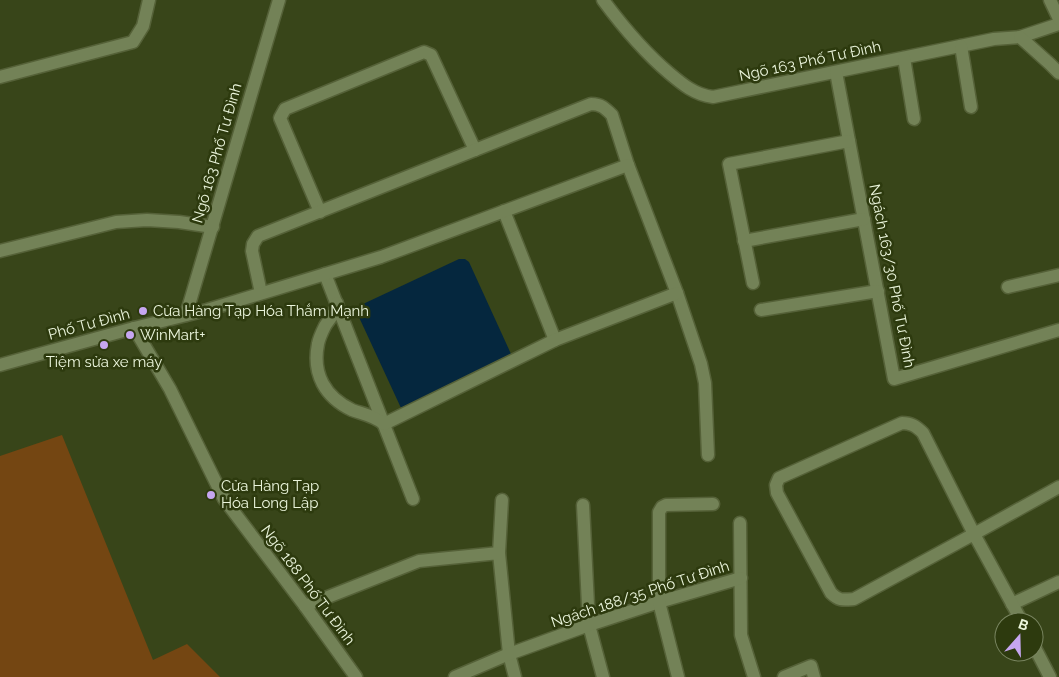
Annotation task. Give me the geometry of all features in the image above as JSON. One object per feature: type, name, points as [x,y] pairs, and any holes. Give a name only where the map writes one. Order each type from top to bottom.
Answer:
[{"type":"street","points":[[0,77],[133,42],[143,26],[149,0]]},
{"type":"street","name":"Ngõ 163 Phố Tư Đình","points":[[186,315],[279,0]]},
{"type":"street","name":"Ngõ 163 Phố Tư Đình","points":[[603,0],[625,29],[653,59],[680,82],[699,94],[713,97],[961,46],[1020,37],[1059,24]]},
{"type":"street","points":[[1050,0],[1059,19]]},
{"type":"street","points":[[1020,37],[1059,73]]},
{"type":"street","points":[[961,46],[971,107]]},
{"type":"street","points":[[320,212],[280,118],[285,109],[424,52],[431,55],[475,150]]},
{"type":"street","points":[[904,58],[914,119]]},
{"type":"street","name":"Ngách 163/30 Phố Tư Đình","points":[[836,72],[894,378],[1059,330]]},
{"type":"street","points":[[260,293],[252,251],[253,244],[258,236],[591,104],[599,104],[612,115],[628,165],[677,293],[701,364],[704,383],[708,455]]},
{"type":"street","points":[[753,283],[729,164],[849,141]]},
{"type":"street","name":"Phố Tư Đình","points":[[0,365],[186,315],[381,257],[628,165]]},
{"type":"street","points":[[504,211],[555,340]]},
{"type":"street","points":[[744,241],[864,219]]},
{"type":"street","points":[[0,251],[116,222],[146,220],[213,227]]},
{"type":"street","points":[[326,274],[413,499]]},
{"type":"street","points":[[1008,288],[1059,275]]},
{"type":"street","points":[[761,310],[878,291]]},
{"type":"street","points":[[384,424],[555,340],[677,293]]},
{"type":"street","points":[[337,303],[335,311],[324,328],[318,344],[317,362],[322,382],[328,393],[337,401],[384,424]]},
{"type":"street","name":"Ngõ 188 Phố Tư Đình","points":[[134,328],[170,389],[224,498],[356,677]]},
{"type":"street","points":[[1016,612],[974,534],[923,432],[916,426],[902,423],[780,478],[776,485],[777,493],[831,593],[836,599],[845,600],[854,599],[974,534],[1059,487]]},
{"type":"street","points":[[502,500],[499,553],[508,654],[515,677]]},
{"type":"street","points":[[678,677],[659,602],[659,512],[666,505],[713,504]]},
{"type":"street","points":[[583,505],[588,626],[603,677]]},
{"type":"street","points":[[740,523],[740,578]]},
{"type":"street","points":[[304,606],[419,561],[499,553]]},
{"type":"street","name":"Ngách 188/35 Phố Tư Đình","points":[[456,677],[508,654],[588,626],[659,602],[740,578],[741,635],[754,677]]},
{"type":"street","points":[[1012,604],[1059,582]]},
{"type":"street","points":[[1042,662],[1050,677]]},
{"type":"street","points":[[784,677],[811,666],[814,677]]},
{"type":"shaded area","points":[[62,435],[153,660],[187,644],[220,677],[0,677],[0,456]]},
{"type":"water","points":[[459,259],[465,259],[469,262],[511,354],[401,408],[358,315],[359,309],[363,304]]},
{"type":"place","name":"Cửa Hàng Tạp Hóa Thắm Mạnh","points":[[143,311]]},
{"type":"place","name":"WinMart+","points":[[130,335]]},
{"type":"place","name":"Tiệm sửa xe máy","points":[[104,345]]},
{"type":"place","name":"Cửa Hàng Tạp Hóa Long Lập","points":[[211,495]]}]
